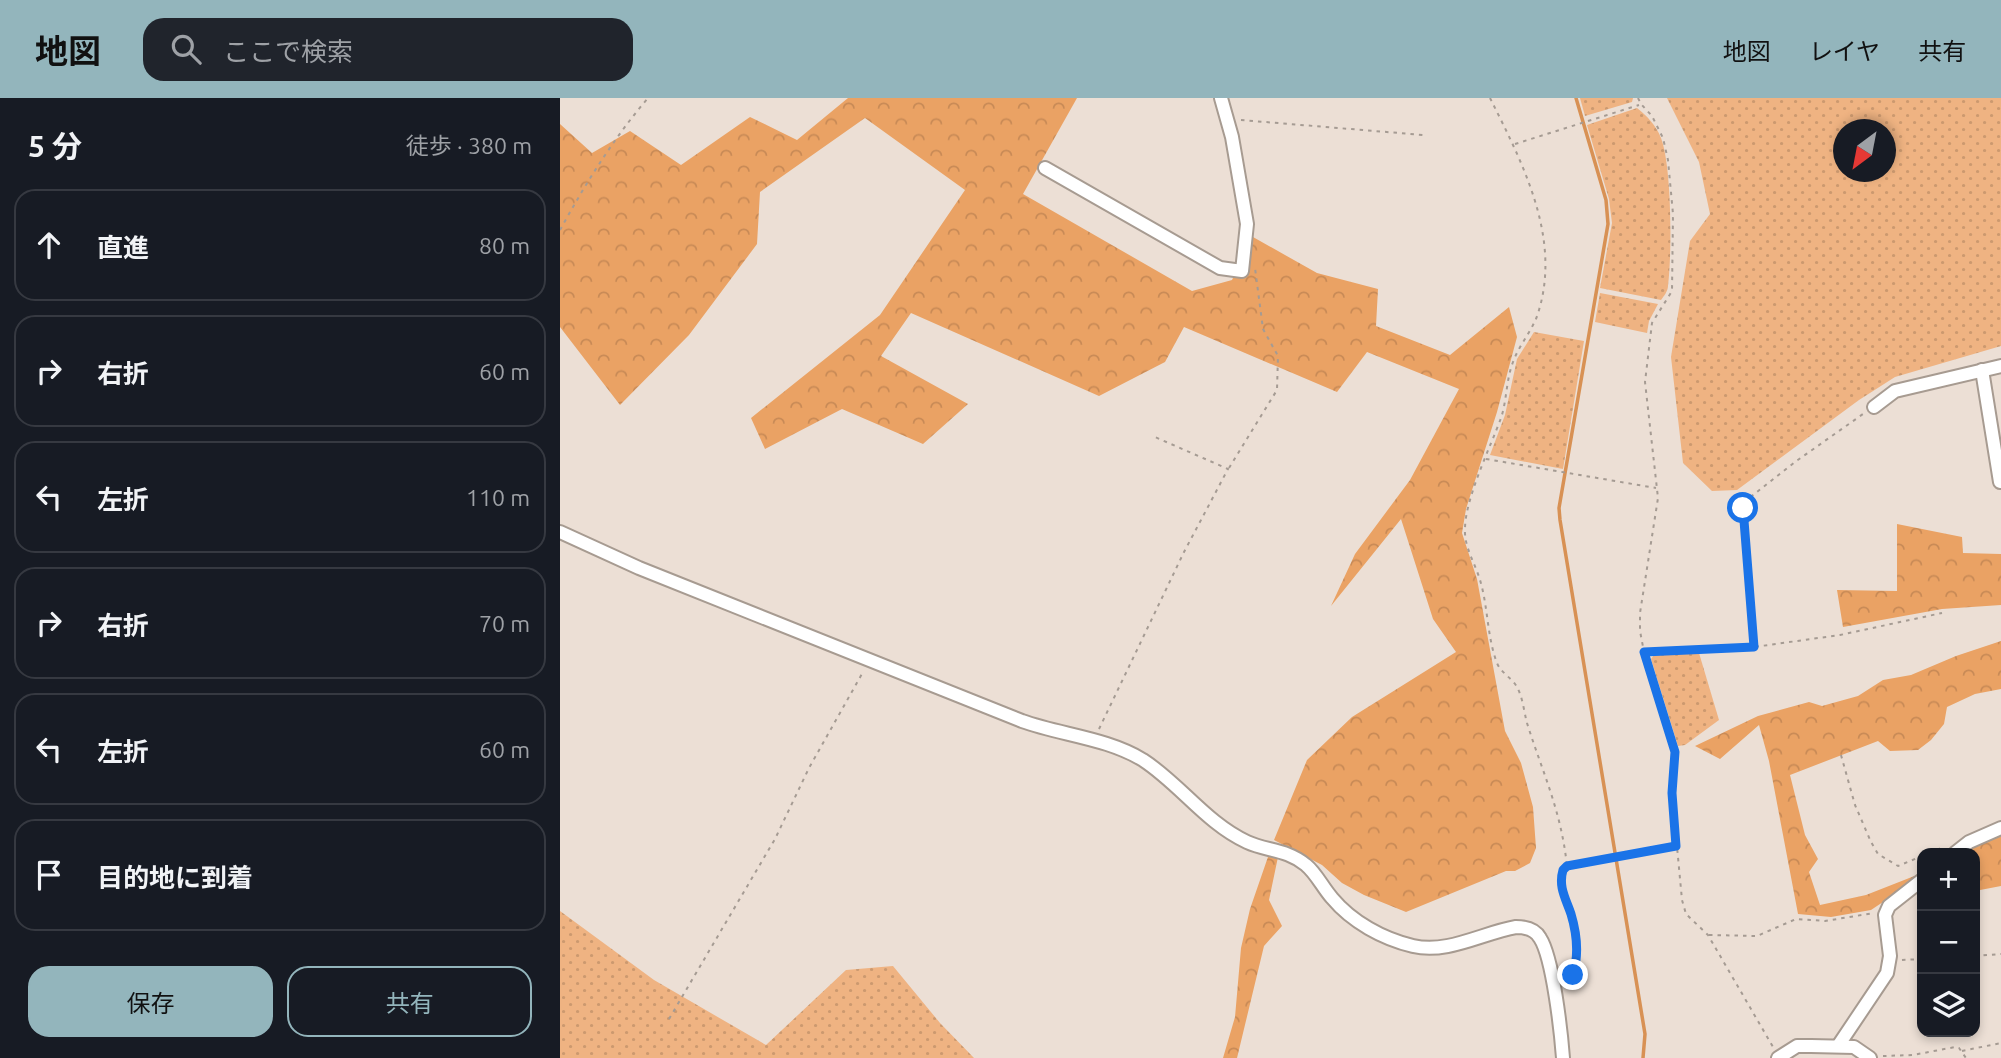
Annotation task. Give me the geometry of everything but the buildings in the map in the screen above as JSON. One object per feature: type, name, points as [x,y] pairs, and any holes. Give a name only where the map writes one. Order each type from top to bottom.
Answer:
[{"type":"street","points":[[1045,168],[1220,268],[1242,271],[1247,224],[1221,98]]},
{"type":"street","points":[[1874,407],[1895,391],[2001,366]]},
{"type":"street","points":[[1982,370],[2000,482]]},
{"type":"street","points":[[560,532],[639,568],[1035,725],[1094,740],[1139,758],[1160,771],[1218,824],[1249,843],[1289,854],[1307,865],[1345,912],[1389,939],[1415,947],[1436,948],[1516,927],[1534,931],[1541,938],[1555,997],[1563,1058]]},
{"type":"street","points":[[1961,848],[2001,828]]},
{"type":"street","points":[[1838,1046],[1887,973],[1889,960],[1885,915],[1889,906],[1917,884]]},
{"type":"street","points":[[1779,1058],[1797,1046],[1854,1047],[1869,1057]]},
{"type":"path","points":[[560,230],[589,177],[621,129],[648,98]]},
{"type":"path","points":[[1490,98],[1514,145],[1542,224],[1545,245],[1541,302],[1535,324],[1514,358],[1508,376],[1502,415],[1468,510],[1466,541],[1480,579],[1497,663],[1501,671],[1517,686],[1564,832],[1567,866],[1561,877],[1562,892],[1577,938],[1576,966],[1567,986],[1555,997]]},
{"type":"path","points":[[1638,98],[1664,138],[1674,214],[1672,291],[1652,323],[1645,382],[1658,498],[1640,613],[1640,631],[1675,752],[1672,793],[1682,900],[1686,914],[1708,935],[1779,1058]]},
{"type":"path","points":[[1514,145],[1641,104]]},
{"type":"path","points":[[1226,118],[1423,135]]},
{"type":"path","points":[[1094,740],[1184,552],[1228,469],[1277,390],[1278,356],[1263,329],[1258,276],[1254,263]]},
{"type":"path","points":[[1754,647],[1743,508],[1748,499],[1795,462],[1874,407]]},
{"type":"path","points":[[1155,437],[1228,469]]},
{"type":"path","points":[[1485,459],[1657,489]]},
{"type":"path","points":[[1644,652],[1754,647],[1840,635],[1942,613]]},
{"type":"path","points":[[669,1019],[775,839],[809,768],[870,660]]},
{"type":"path","points":[[1841,755],[1856,805],[1878,854],[1898,866],[1917,858]]},
{"type":"path","points":[[1567,866],[1676,846]]},
{"type":"path","points":[[1708,935],[1757,936],[1796,919],[1825,921],[1869,913],[1885,915]]},
{"type":"path","points":[[1980,956],[2001,954]]},
{"type":"path","points":[[1889,960],[1917,958]]},
{"type":"path","points":[[1962,1051],[2001,1043]]},
{"type":"path","points":[[1869,1057],[1913,1055],[1955,1047],[1962,1051],[1966,1058]]},
{"type":"shaded area","points":[[1580,98],[1633,98],[1632,102],[1585,116]]},
{"type":"shaded area","points":[[1667,98],[2001,98],[2001,346],[1895,377],[1859,400],[1737,490],[1712,491],[1683,463],[1671,357],[1690,241],[1710,214],[1699,162]]},
{"type":"shaded area","points":[[1637,108],[1659,133],[1665,151],[1670,211],[1669,271],[1667,290],[1661,300],[1600,288],[1612,223],[1609,199],[1587,125]]},
{"type":"shaded area","points":[[1600,293],[1658,304],[1649,321],[1647,333],[1595,322]]},
{"type":"shaded area","points":[[1534,332],[1584,341],[1563,469],[1490,455],[1505,415],[1517,359]]},
{"type":"shaded area","points":[[1699,653],[1719,720],[1685,745],[1678,746],[1651,659],[1654,655]]},
{"type":"shaded area","points":[[560,911],[654,980],[766,1045],[846,970],[893,966],[940,1023],[974,1058],[560,1058]]},
{"type":"green space","points":[[848,98],[1077,98],[1023,194],[1192,291],[1232,280],[1253,237],[1317,273],[1378,289],[1376,326],[1450,355],[1509,307],[1517,337],[1497,412],[1466,509],[1462,533],[1477,579],[1505,731],[1521,763],[1533,807],[1536,848],[1530,863],[1406,912],[1342,883],[1322,865],[1274,840],[1307,760],[1352,717],[1456,652],[1433,619],[1401,519],[1331,606],[1355,554],[1410,480],[1459,389],[1367,352],[1337,392],[1184,327],[1165,362],[1099,396],[911,313],[881,356],[968,404],[923,444],[842,409],[765,449],[751,418],[880,315],[965,190],[865,118],[760,192],[757,244],[689,335],[620,405],[560,327],[560,124],[592,153],[630,131],[681,165],[750,117],[797,140]]},
{"type":"green space","points":[[1897,524],[1962,537],[1963,553],[2001,554],[2001,605],[1942,609],[1843,627],[1837,590],[1897,591]]},
{"type":"green space","points":[[2001,641],[2001,689],[1975,694],[1947,707],[1944,724],[1931,740],[1918,750],[1890,751],[1878,741],[1790,775],[1805,835],[1818,859],[1809,872],[1820,905],[1866,895],[1917,875],[1917,879],[1871,910],[1831,917],[1798,914],[1769,761],[1759,725],[1720,759],[1695,746],[1758,716],[1809,702],[1822,706],[1858,696],[1883,680],[1911,675]]},
{"type":"green space","points":[[2001,834],[2001,886],[1980,890],[1980,848],[1969,848]]},
{"type":"green space","points":[[1269,854],[1278,857],[1269,900],[1282,926],[1264,946],[1237,1058],[1223,1058],[1235,1017],[1241,948],[1250,909]]},
{"type":"waterway","points":[[1576,98],[1606,200],[1608,224],[1559,508],[1645,1034],[1643,1058]]},
{"type":"route","points":[[1573,975],[1577,938],[1562,892],[1563,870],[1567,866],[1676,846],[1672,793],[1675,752],[1644,652],[1754,647],[1743,508]]}]
